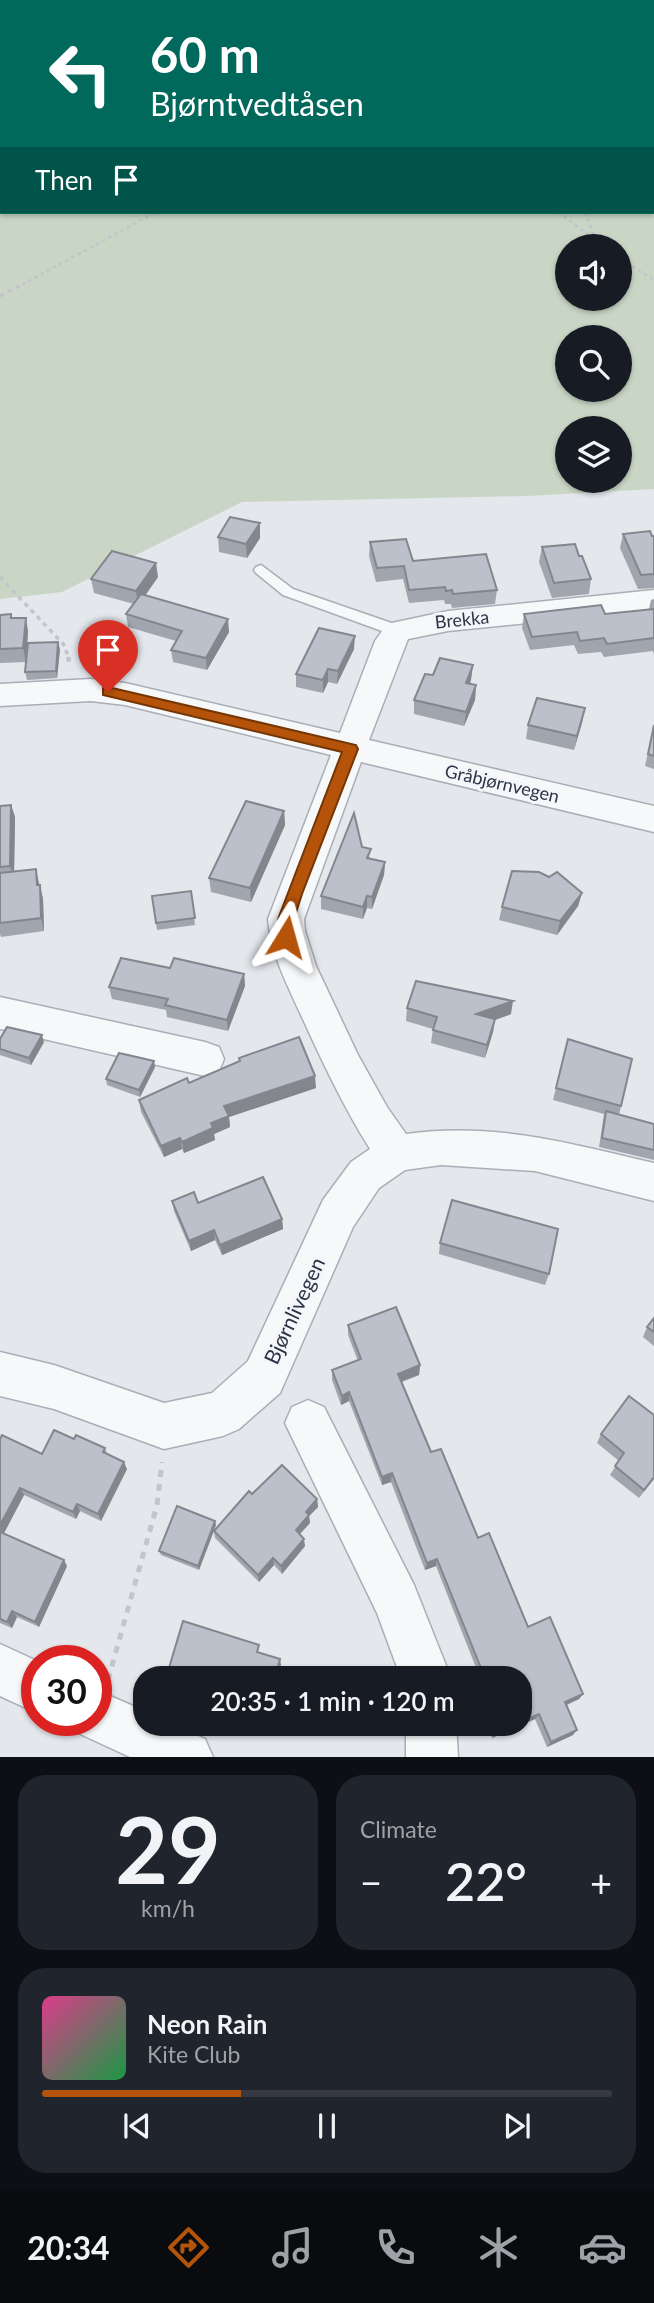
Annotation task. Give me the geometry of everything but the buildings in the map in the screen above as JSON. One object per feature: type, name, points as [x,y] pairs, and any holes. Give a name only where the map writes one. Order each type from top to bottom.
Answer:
[{"type":"street","name":"Brekka","points":[[398,631],[448,621],[654,600]]},
{"type":"street","points":[[397,1153],[373,1123],[358,1097],[286,937],[286,919],[390,641],[398,631]]},
{"type":"street","name":"Gråbjørnvegen","points":[[0,695],[91,690],[125,694],[654,819]]},
{"type":"street","points":[[0,1013],[205,1059]]},
{"type":"street","name":"Bjørnlivegen","points":[[0,1374],[54,1387],[164,1426],[223,1413],[264,1377],[338,1214],[365,1175],[397,1153],[441,1147],[535,1153],[654,1182]]},
{"type":"street","points":[[307,1423],[397,1602],[421,1666]]},
{"type":"street","points":[[0,1669],[21,1680]]},
{"type":"street","points":[[112,1722],[187,1757]]},
{"type":"street","points":[[431,1736],[432,1757]]},
{"type":"lane","points":[[261,570],[288,592],[398,631]]},
{"type":"path","points":[[0,296],[152,214]]},
{"type":"path","points":[[561,214],[591,234]]},
{"type":"path","points":[[586,214],[593,234]]},
{"type":"path","points":[[632,266],[654,280]]},
{"type":"path","points":[[0,578],[65,646],[70,663],[70,692]]},
{"type":"path","points":[[116,1655],[161,1489]]},
{"type":"green space","points":[[0,214],[654,214],[654,489],[632,490],[632,416],[555,416],[555,493],[581,493],[242,502],[62,592],[0,599]]},
{"type":"route","points":[[108,692],[351,749],[294,894],[286,919],[286,937]]}]
